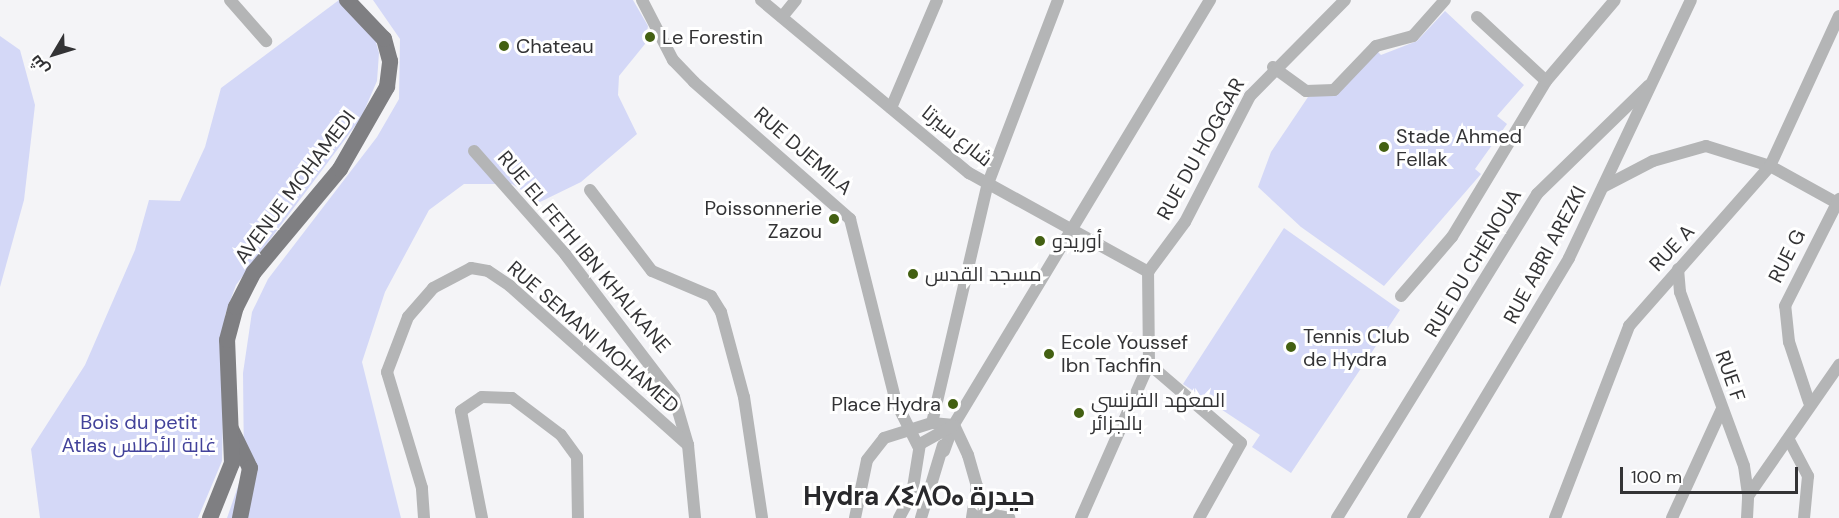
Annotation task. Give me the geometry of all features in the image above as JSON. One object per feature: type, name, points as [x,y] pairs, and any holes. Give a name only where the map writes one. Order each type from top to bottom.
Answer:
[{"type":"main road","name":"AVENUE MOHAMEDI","points":[[210,518],[232,463],[228,422],[227,340],[236,307],[254,272],[340,169],[387,87],[390,61],[384,39],[347,0]]},
{"type":"main road","points":[[228,422],[250,468],[240,518]]},
{"type":"street","points":[[230,0],[266,41]]},
{"type":"street","name":"RUE DJEMILA","points":[[642,0],[673,60],[694,82],[850,219],[896,402],[908,428],[922,446]]},
{"type":"street","name":"شارع سيرتا","points":[[761,0],[987,186],[1075,229],[1148,272]]},
{"type":"street","points":[[782,16],[796,0]]},
{"type":"street","points":[[891,108],[937,0]]},
{"type":"street","points":[[932,423],[987,186],[1058,0]]},
{"type":"street","points":[[921,518],[953,425],[1075,229],[1210,0]]},
{"type":"street","name":"RUE DU HOGGAR","points":[[1148,272],[1185,222],[1250,96],[1273,68],[1345,0]]},
{"type":"street","points":[[1273,68],[1306,91],[1334,90],[1377,46],[1413,36],[1445,0]]},
{"type":"street","points":[[1401,296],[1457,229],[1546,81],[1615,0]]},
{"type":"street","name":"RUE ABRI AREZKI","points":[[1413,518],[1486,403],[1569,258],[1691,0]]},
{"type":"street","name":"RUE A","points":[[1559,517],[1629,326],[1770,166],[1835,40],[1839,16]]},
{"type":"street","points":[[1476,17],[1546,81]]},
{"type":"street","name":"RUE DU CHENOUA","points":[[1337,518],[1537,194],[1653,82]]},
{"type":"street","points":[[1603,187],[1692,147],[1723,149],[1770,166],[1838,201]]},
{"type":"street","name":"RUE EL FETH IBN KHALKANE","points":[[474,150],[653,366],[674,397],[688,445],[695,518]]},
{"type":"street","points":[[590,190],[652,271],[711,296],[721,312],[744,397],[762,518]]},
{"type":"street","name":"RUE G","points":[[1809,402],[1789,342],[1785,306],[1838,201]]},
{"type":"street","name":"RUE SEMANI MOHAMED","points":[[424,518],[422,488],[387,372],[408,317],[433,288],[471,268],[488,271],[510,286],[688,445]]},
{"type":"street","name":"RUE F","points":[[1678,269],[1680,292],[1721,411],[1744,466],[1748,496],[1747,518]]},
{"type":"street","points":[[1082,518],[1149,364],[1148,272]]},
{"type":"street","points":[[1149,364],[1241,444],[1199,518]]},
{"type":"street","points":[[1748,496],[1789,440],[1809,402],[1839,365]]},
{"type":"street","points":[[482,518],[461,411],[482,397],[512,398],[561,435],[577,457],[578,518]]},
{"type":"street","points":[[1672,518],[1721,411]]},
{"type":"street","points":[[855,518],[867,460],[884,438],[908,428],[932,423],[953,425]]},
{"type":"street","points":[[899,518],[912,494],[922,446],[953,425]]},
{"type":"street","points":[[953,425],[975,471],[973,515],[1009,518]]},
{"type":"street","points":[[922,446],[939,439],[944,453]]},
{"type":"street","points":[[1789,440],[1808,476],[1804,518]]},
{"type":"street","points":[[922,446],[932,462],[944,453]]},
{"type":"green space","name":"Bois du petit Atlas غابة الأطلس","points":[[339,0],[373,32],[379,53],[377,81],[361,118],[236,285],[225,315],[222,461],[198,518],[40,518],[31,449],[85,365],[135,250],[149,200],[180,201],[205,147],[221,88]]},
{"type":"green space","points":[[373,0],[633,0],[648,26],[645,44],[619,76],[618,95],[637,134],[581,182],[540,202],[512,184],[464,184],[429,210],[385,292],[362,362],[401,518],[227,518],[244,469],[243,373],[252,312],[268,279],[377,137],[399,99],[400,39]]},
{"type":"green space","name":"Stade Ahmed Fellak","points":[[1445,11],[1524,85],[1497,116],[1507,124],[1475,169],[1481,174],[1384,286],[1301,227],[1258,187],[1271,152],[1308,97],[1340,91],[1377,51],[1381,55],[1417,41]]},
{"type":"green space","points":[[0,36],[20,50],[35,105],[24,200],[0,287]]},
{"type":"green space","name":"Tennis Club de Hydra","points":[[1284,228],[1400,310],[1291,473],[1252,447],[1260,435],[1183,384]]},
{"type":"place","name":"Le Forestin","points":[[650,37]]},
{"type":"place","name":"Chateau","points":[[504,46]]},
{"type":"place","name":"Stade Ahmed Fellak","points":[[1384,147]]},
{"type":"place","name":"Poissonnerie Zazou","points":[[834,219]]},
{"type":"place","name":"أوريدو","points":[[1040,241]]},
{"type":"place","name":"مسجد القدس","points":[[913,274]]},
{"type":"place","name":"Tennis Club de Hydra","points":[[1291,347]]},
{"type":"place","name":"Ecole Youssef Ibn Tachfin","points":[[1049,354]]},
{"type":"place","name":"Place Hydra","points":[[953,404]]},
{"type":"place","name":"المعهد الفرنسي بالجزائر","points":[[1079,413]]},
{"type":"district","name":"Hydra ⵃⵉⴷⵔⴰ حيدرة","points":[[919,497]]}]
